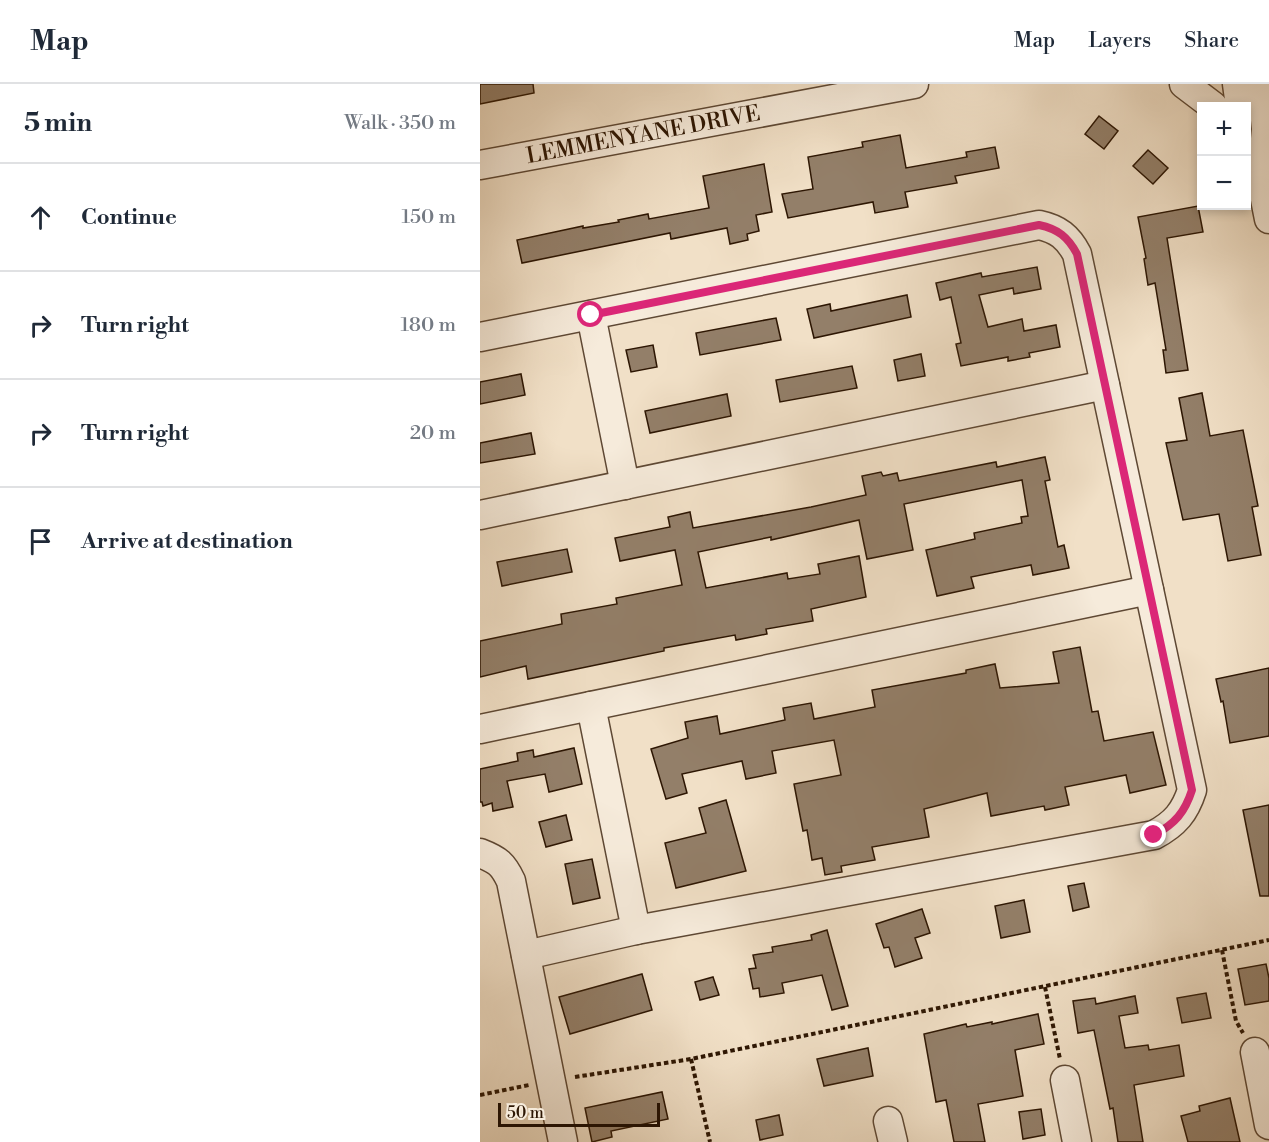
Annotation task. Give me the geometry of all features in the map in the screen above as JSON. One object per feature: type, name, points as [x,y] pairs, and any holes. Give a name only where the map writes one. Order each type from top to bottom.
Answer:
[{"type":"street","name":"LEMMENYANE DRIVE","points":[[480,165],[914,84]]},
{"type":"street","points":[[1184,84],[1208,102]]},
{"type":"street","points":[[1237,84],[1239,102]]},
{"type":"street","points":[[1261,84],[1261,179],[1269,219]]},
{"type":"street","points":[[480,337],[1039,225],[1063,234],[1077,254],[1192,790],[1187,805],[1179,817],[1168,828],[1154,835],[636,930],[525,955]]},
{"type":"street","points":[[591,315],[625,485]]},
{"type":"street","points":[[480,515],[1105,385]]},
{"type":"street","points":[[480,729],[1149,590]]},
{"type":"street","points":[[591,706],[636,930]]},
{"type":"street","points":[[480,853],[505,867],[512,881],[563,1142]]},
{"type":"street","points":[[1255,1052],[1269,1125]]},
{"type":"street","points":[[1065,1080],[1077,1142]]},
{"type":"path","points":[[480,1095],[551,1081],[691,1059],[1269,940]]},
{"type":"path","points":[[1222,950],[1236,1021],[1255,1052]]},
{"type":"path","points":[[1044,987],[1065,1080]]},
{"type":"path","points":[[691,1059],[710,1142]]},
{"type":"building","points":[[480,84],[533,84],[534,93],[480,104]]},
{"type":"building","points":[[1099,116],[1118,131],[1104,149],[1085,134]]},
{"type":"building","points":[[900,135],[906,168],[967,157],[966,152],[995,147],[999,168],[955,176],[957,183],[905,192],[908,207],[875,213],[873,202],[788,218],[782,194],[813,189],[808,157],[863,147],[862,142]]},
{"type":"building","points":[[1148,150],[1168,168],[1153,184],[1133,166]]},
{"type":"building","points":[[764,164],[772,212],[756,215],[759,231],[747,234],[748,240],[730,244],[727,228],[671,239],[670,233],[522,263],[517,240],[583,226],[583,228],[619,222],[618,220],[648,214],[649,219],[709,208],[703,176]]},
{"type":"building","points":[[1197,206],[1199,210],[1203,232],[1167,238],[1188,370],[1166,373],[1163,350],[1166,350],[1155,283],[1148,285],[1144,259],[1146,258],[1138,217]]},
{"type":"building","points":[[1037,267],[1041,289],[1014,294],[1013,288],[979,295],[988,327],[1022,319],[1024,331],[1056,325],[1060,347],[1029,353],[1030,357],[1008,361],[1008,357],[961,366],[956,344],[961,343],[951,297],[940,300],[936,283],[981,273],[982,277]]},
{"type":"building","points":[[907,295],[911,317],[814,338],[807,309],[830,304],[831,311]]},
{"type":"building","points":[[776,318],[781,340],[700,355],[696,333]]},
{"type":"building","points":[[653,345],[657,367],[631,372],[626,350]]},
{"type":"building","points":[[921,354],[925,376],[898,381],[894,360]]},
{"type":"building","points":[[852,366],[857,388],[780,402],[776,380]]},
{"type":"building","points":[[521,374],[525,395],[480,404],[480,382]]},
{"type":"building","points":[[1202,393],[1210,436],[1243,430],[1258,506],[1252,507],[1261,555],[1228,561],[1219,514],[1183,520],[1166,443],[1187,440],[1179,398]]},
{"type":"building","points":[[727,394],[731,416],[650,433],[645,411]]},
{"type":"building","points":[[531,433],[535,454],[480,463],[480,443]]},
{"type":"building","points":[[1045,457],[1050,480],[1045,481],[1058,547],[1064,545],[1069,568],[1033,575],[1031,565],[971,577],[974,588],[937,596],[926,550],[975,539],[974,533],[1022,523],[1021,517],[1028,516],[1022,480],[904,504],[913,550],[867,559],[859,520],[771,540],[771,537],[698,552],[706,588],[787,573],[788,579],[820,574],[818,564],[859,556],[866,597],[811,609],[813,621],[766,629],[767,634],[736,640],[735,635],[664,648],[664,651],[528,679],[526,666],[480,677],[480,641],[562,624],[561,614],[617,604],[616,598],[682,585],[675,550],[620,561],[615,538],[670,527],[668,517],[690,512],[693,528],[866,495],[862,476],[881,472],[883,476],[897,473],[899,481],[996,462],[997,467]]},
{"type":"building","points":[[567,549],[572,572],[502,586],[497,562]]},
{"type":"building","points":[[1080,647],[1092,712],[1098,711],[1104,741],[1153,732],[1166,785],[1130,793],[1126,775],[1065,787],[1069,805],[1045,810],[1044,806],[991,816],[987,793],[924,809],[929,837],[872,847],[875,860],[841,866],[842,872],[825,875],[822,858],[812,860],[807,830],[803,831],[794,784],[841,775],[834,740],[772,751],[776,773],[746,779],[742,761],[682,774],[687,793],[666,799],[651,749],[688,738],[685,722],[717,716],[720,734],[785,720],[783,708],[811,703],[814,719],[875,707],[872,690],[966,673],[966,670],[995,664],[1000,688],[1059,683],[1053,652]]},
{"type":"building","points":[[1269,668],[1269,736],[1230,743],[1223,701],[1221,702],[1216,679]]},
{"type":"building","points":[[574,748],[582,784],[549,792],[545,774],[507,781],[513,807],[493,811],[492,803],[483,806],[480,802],[480,769],[518,761],[517,753],[533,750],[534,757]]},
{"type":"building","points":[[726,800],[746,871],[676,888],[665,843],[706,833],[699,808]]},
{"type":"building","points":[[1269,805],[1269,896],[1260,896],[1243,810]]},
{"type":"building","points":[[566,815],[572,840],[546,847],[539,822]]},
{"type":"building","points":[[592,859],[600,898],[573,904],[565,864]]},
{"type":"building","points":[[1084,883],[1089,907],[1073,911],[1068,886]]},
{"type":"building","points":[[1024,900],[1030,932],[1001,938],[995,906]]},
{"type":"building","points":[[922,909],[930,933],[915,938],[922,958],[895,967],[889,947],[884,948],[876,924]]},
{"type":"building","points":[[827,930],[848,1006],[832,1010],[822,975],[782,983],[784,993],[760,997],[759,988],[753,989],[749,969],[756,968],[753,955],[773,952],[772,947],[812,940],[811,935]]},
{"type":"building","points":[[1266,964],[1269,978],[1269,1001],[1245,1005],[1238,969]]},
{"type":"building","points":[[642,974],[652,1010],[570,1034],[559,997]]},
{"type":"building","points":[[713,977],[719,995],[700,1000],[695,982]]},
{"type":"building","points":[[1206,993],[1211,1018],[1182,1023],[1177,998]]},
{"type":"building","points":[[1135,996],[1138,1013],[1119,1016],[1125,1048],[1148,1045],[1149,1050],[1179,1045],[1184,1076],[1134,1085],[1143,1142],[1118,1142],[1113,1108],[1110,1109],[1094,1030],[1078,1033],[1073,1001],[1095,998],[1096,1004]]},
{"type":"building","points":[[1038,1014],[1044,1044],[1015,1050],[1023,1096],[978,1104],[985,1142],[954,1142],[946,1100],[936,1102],[924,1034],[966,1024],[967,1027],[992,1022],[992,1024]]},
{"type":"building","points":[[868,1048],[873,1076],[824,1086],[817,1059]]},
{"type":"building","points":[[662,1092],[668,1119],[611,1131],[612,1137],[592,1142],[585,1108]]},
{"type":"building","points":[[1230,1098],[1240,1142],[1188,1142],[1181,1116],[1200,1111],[1199,1106]]},
{"type":"building","points":[[1041,1109],[1045,1135],[1023,1139],[1019,1112]]},
{"type":"building","points":[[779,1115],[783,1135],[760,1140],[756,1120]]},
{"type":"route","points":[[591,315],[1039,225],[1063,234],[1077,254],[1192,790],[1187,805],[1179,817],[1168,828],[1154,835]]}]
